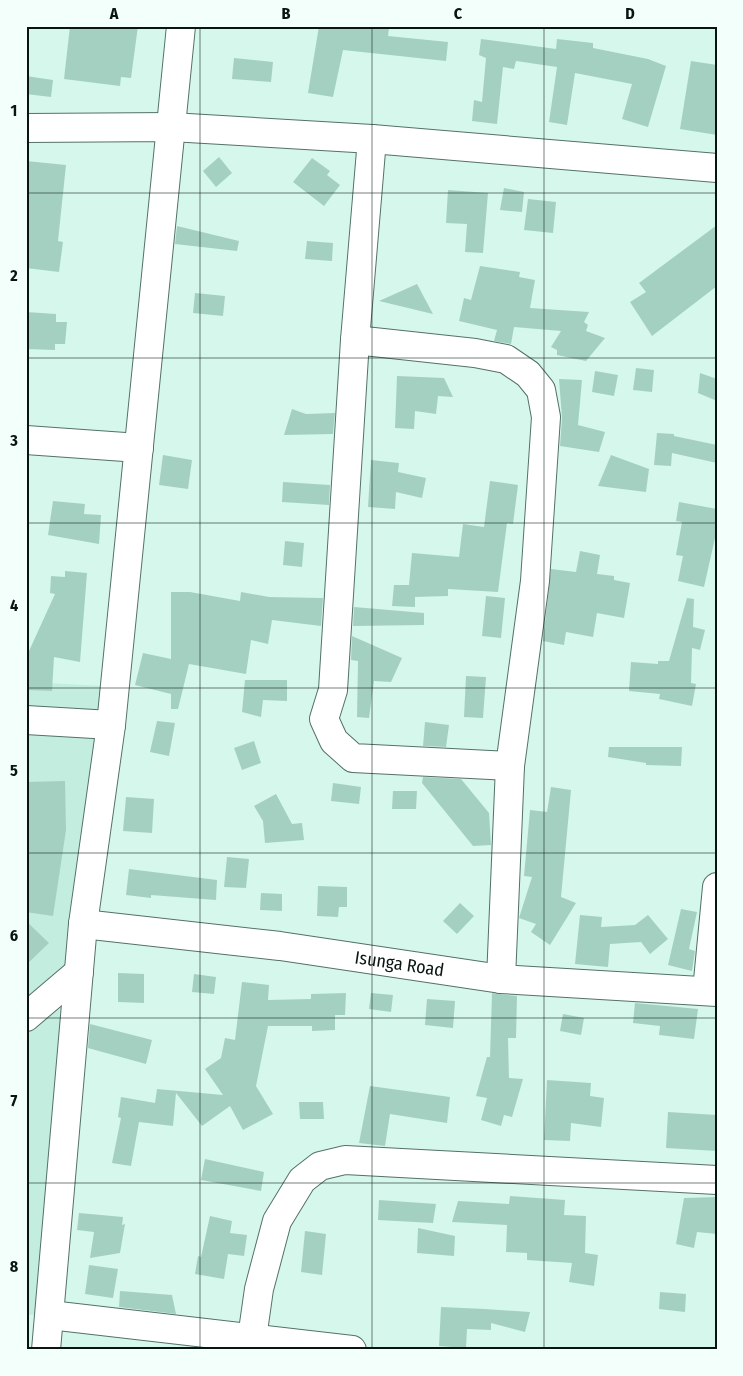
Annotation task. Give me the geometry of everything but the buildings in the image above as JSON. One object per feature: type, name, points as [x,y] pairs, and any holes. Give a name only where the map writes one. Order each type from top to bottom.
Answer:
[{"type":"street","points":[[46,1350],[83,924],[111,725],[181,26]]},
{"type":"street","points":[[26,128],[171,127],[372,139],[717,168]]},
{"type":"street","points":[[372,139],[355,340],[332,690],[324,719],[334,741],[353,758],[510,766]]},
{"type":"street","points":[[355,340],[475,353],[506,360],[528,374],[541,390],[546,417],[535,581],[510,766],[501,979]]},
{"type":"street","points":[[26,440],[139,448]]},
{"type":"street","points":[[26,720],[111,725]]},
{"type":"street","points":[[712,991],[717,887]]},
{"type":"street","name":"Isunga Road","points":[[83,924],[280,946],[501,979],[712,991]]},
{"type":"street","points":[[26,1017],[79,972]]},
{"type":"street","points":[[252,1338],[259,1289],[277,1221],[302,1180],[320,1166],[345,1160],[717,1180]]},
{"type":"street","points":[[50,1315],[352,1350]]},
{"type":"shaded area","points":[[26,682],[104,686],[45,1314],[26,1315]]}]
